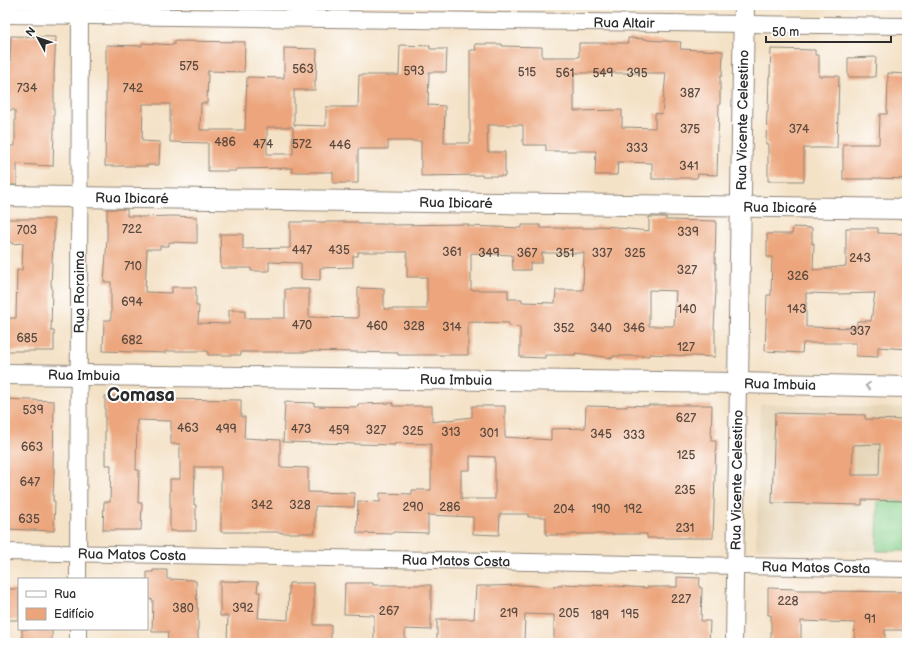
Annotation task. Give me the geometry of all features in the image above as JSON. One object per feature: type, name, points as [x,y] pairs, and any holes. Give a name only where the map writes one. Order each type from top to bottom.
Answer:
[{"type":"street","name":"Rua Altair","points":[[5,15],[80,10],[744,14],[907,26]]},
{"type":"street","name":"Rua Roraima","points":[[78,578],[80,10]]},
{"type":"street","name":"Rua Vicente Celestino","points":[[734,643],[744,14]]},
{"type":"street","name":"Rua Ibicaré","points":[[5,196],[907,209]]},
{"type":"street","name":"Rua Imbuia","points":[[5,374],[907,386]]},
{"type":"street","name":"Rua Matos Costa","points":[[5,552],[907,569]]},
{"type":"street","points":[[78,630],[78,643]]},
{"type":"shaded area","points":[[761,404],[907,408],[907,551],[757,548]]},
{"type":"green space","points":[[878,500],[907,501],[907,551],[877,551]]},
{"type":"building","points":[[11,36],[56,37],[54,71],[53,166],[17,164],[17,185],[5,185],[5,146],[15,146],[15,110],[5,110],[5,65],[10,65]]},
{"type":"building","points":[[628,38],[647,39],[681,42],[680,49],[723,51],[722,76],[720,76],[717,175],[698,174],[697,178],[652,179],[652,163],[618,162],[617,175],[595,175],[596,151],[546,151],[546,145],[523,145],[523,125],[487,125],[488,152],[505,152],[505,176],[421,176],[421,141],[388,141],[388,149],[358,149],[358,183],[333,183],[333,172],[292,172],[292,168],[208,171],[208,143],[170,142],[170,104],[143,104],[142,141],[160,142],[159,165],[105,166],[106,45],[142,46],[142,43],[174,45],[174,41],[245,42],[244,72],[208,71],[207,103],[201,103],[200,130],[245,130],[247,77],[284,78],[284,48],[317,49],[315,90],[294,90],[294,125],[326,126],[326,107],[358,107],[359,75],[399,75],[400,45],[430,46],[430,49],[447,49],[446,72],[429,72],[428,105],[445,106],[444,143],[470,143],[470,50],[476,50],[475,44],[502,44],[502,46],[542,47],[542,57],[579,57],[579,43],[628,43]],"holes":[[[574,73],[666,73],[662,114],[655,113],[655,128],[622,127],[622,110],[574,111]],[[267,127],[293,127],[293,154],[267,154]]]},
{"type":"building","points":[[771,49],[815,50],[815,55],[819,55],[819,76],[839,76],[837,148],[804,148],[804,181],[768,181],[768,144],[766,144]]},
{"type":"building","points":[[876,57],[875,77],[848,77],[848,58]]},
{"type":"building","points":[[888,73],[907,74],[907,179],[843,179],[843,144],[879,144],[880,114],[887,114]]},
{"type":"building","points":[[107,209],[127,209],[127,216],[138,217],[197,217],[197,243],[169,242],[169,246],[160,246],[160,249],[147,249],[145,292],[172,293],[172,287],[196,287],[196,306],[199,306],[198,323],[229,324],[229,310],[245,310],[245,318],[285,318],[285,289],[309,289],[309,317],[358,318],[358,288],[384,289],[384,309],[427,309],[427,277],[407,277],[407,252],[358,252],[358,256],[353,256],[353,267],[320,268],[320,280],[301,279],[301,263],[269,262],[269,271],[251,271],[251,268],[221,268],[220,234],[243,234],[243,249],[290,248],[290,222],[358,222],[358,224],[392,225],[468,224],[468,226],[522,228],[522,225],[540,225],[540,228],[596,228],[596,226],[649,231],[649,217],[666,217],[666,220],[716,221],[716,288],[714,329],[715,357],[649,354],[649,356],[613,356],[613,358],[575,353],[575,355],[545,355],[545,358],[520,357],[520,327],[509,326],[509,323],[468,322],[468,355],[398,355],[398,353],[308,351],[241,352],[241,355],[208,355],[208,351],[166,351],[166,353],[103,351],[104,320],[111,320],[111,282],[104,282],[107,239]],"holes":[[[471,253],[512,255],[513,270],[530,270],[530,263],[542,263],[542,253],[584,253],[583,290],[556,290],[555,303],[522,302],[522,299],[508,299],[508,290],[471,290]],[[649,290],[676,291],[674,326],[649,326]]]},
{"type":"building","points":[[5,219],[54,219],[51,286],[51,331],[54,331],[54,351],[5,351],[5,318],[16,318],[17,270],[22,270],[23,243],[12,244],[12,242],[5,242]]},
{"type":"building","points":[[793,227],[812,228],[812,244],[814,243],[813,270],[846,266],[846,228],[878,228],[878,233],[907,234],[905,312],[907,312],[907,349],[878,347],[878,357],[856,356],[856,343],[803,343],[802,353],[765,351],[767,295],[771,295],[772,257],[767,257],[767,234],[792,234]],"holes":[[[806,293],[875,293],[871,321],[857,321],[857,328],[806,327]]]},
{"type":"building","points":[[105,396],[142,397],[142,399],[241,400],[241,417],[245,417],[244,438],[280,440],[280,467],[308,468],[308,492],[355,493],[354,507],[315,506],[315,533],[221,532],[221,467],[195,467],[194,505],[196,505],[196,531],[170,531],[170,479],[180,479],[180,444],[171,444],[171,421],[137,420],[136,470],[139,470],[138,503],[142,503],[141,530],[103,530],[104,502],[110,502],[111,465],[105,465]]},
{"type":"building","points":[[5,399],[54,401],[54,531],[5,529]]},
{"type":"building","points":[[285,402],[314,403],[314,406],[358,407],[358,404],[393,403],[393,406],[432,406],[432,422],[472,417],[472,406],[505,406],[505,437],[551,440],[551,429],[585,428],[586,406],[627,407],[627,405],[712,405],[711,441],[716,441],[713,538],[647,538],[647,534],[546,535],[546,517],[528,517],[528,514],[500,514],[499,535],[473,534],[473,517],[428,515],[428,533],[357,533],[358,501],[380,502],[380,493],[412,494],[412,490],[431,490],[431,444],[395,443],[395,445],[283,442]],"holes":[[[470,456],[495,457],[495,499],[461,499],[461,470],[470,470]]]},
{"type":"building","points":[[775,413],[865,415],[865,419],[907,420],[907,501],[862,500],[862,505],[772,503]],"holes":[[[880,444],[879,475],[852,475],[853,445]]]},
{"type":"building","points":[[153,570],[167,570],[167,579],[196,581],[198,643],[167,643],[168,632],[152,632],[153,600],[148,599],[147,572],[153,572]]},
{"type":"building","points":[[677,577],[700,578],[699,587],[702,588],[701,621],[710,621],[709,643],[554,643],[554,615],[525,614],[524,643],[437,643],[437,619],[474,619],[476,586],[520,585],[555,587],[562,586],[562,584],[647,588],[677,587]]},
{"type":"building","points":[[220,581],[258,582],[257,592],[260,592],[258,618],[288,620],[289,583],[314,583],[314,625],[331,625],[331,643],[257,641],[257,643],[227,643],[228,616],[220,616]]},
{"type":"building","points":[[345,583],[373,583],[373,585],[431,585],[431,630],[405,629],[405,643],[374,643],[374,615],[344,614]]},
{"type":"building","points":[[768,588],[822,591],[907,592],[907,630],[885,630],[885,643],[854,643],[855,623],[801,621],[801,643],[771,643],[771,615],[768,615]]},
{"type":"building","points":[[5,589],[18,589],[18,620],[5,620]]},
{"type":"building","points":[[22,630],[52,630],[52,643],[22,643]]},
{"type":"district","name":"Comasa","points":[[141,395]]}]
